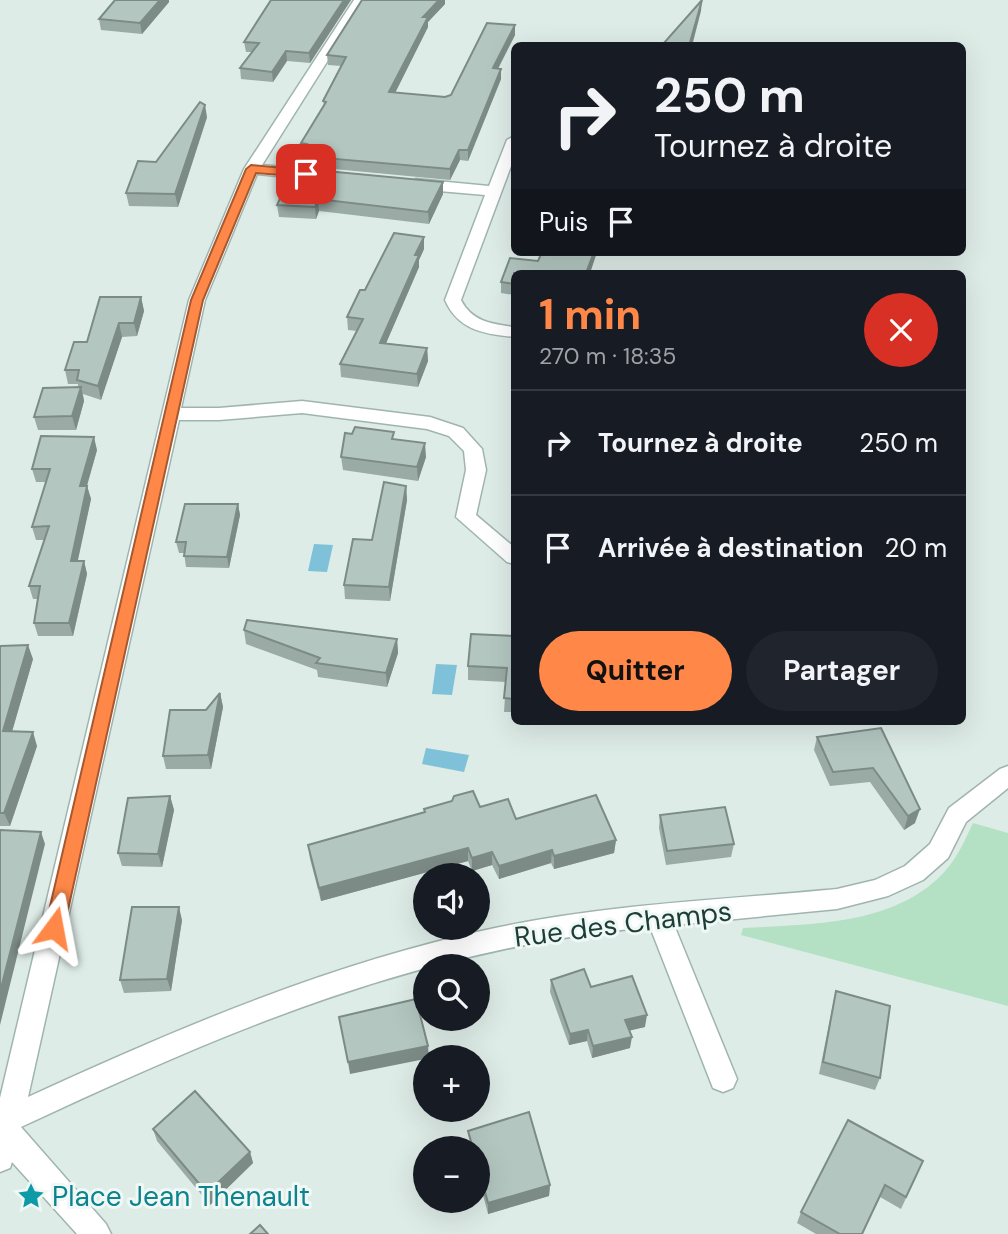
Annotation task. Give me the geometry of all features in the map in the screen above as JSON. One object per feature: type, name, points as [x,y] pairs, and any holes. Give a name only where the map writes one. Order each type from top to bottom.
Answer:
[{"type":"street","points":[[96,1234],[6,1137],[197,300],[251,169],[360,0]]},
{"type":"street","points":[[511,148],[453,300],[458,314],[473,324],[511,331]]},
{"type":"street","points":[[251,169],[332,176]]},
{"type":"street","points":[[400,182],[495,191]]},
{"type":"street","points":[[172,414],[219,414],[302,407],[430,423],[456,432],[473,449],[476,470],[466,517],[511,554]]},
{"type":"street","name":"Rue des Champs","points":[[6,1137],[130,1062],[229,1022],[350,979],[467,946],[569,925],[837,899],[879,889],[914,873],[939,851],[957,815],[1008,775]]},
{"type":"street","points":[[657,916],[723,1079]]},
{"type":"green space","points":[[973,823],[1008,833],[1008,1006],[741,935],[743,928],[824,923],[878,912],[903,902],[926,888],[946,870]]},
{"type":"water","points":[[314,544],[333,545],[327,572],[308,571]]},
{"type":"water","points":[[436,664],[457,665],[452,695],[432,694]]},
{"type":"water","points":[[426,748],[469,755],[464,772],[422,764]]},
{"type":"building","points":[[115,0],[160,0],[140,23],[99,19]]},
{"type":"building","points":[[271,0],[344,0],[309,53],[286,51],[272,72],[240,68],[259,43],[244,42]]},
{"type":"building","points":[[362,0],[439,0],[423,17],[428,17],[389,92],[445,97],[451,95],[487,23],[515,25],[493,68],[501,69],[468,150],[459,150],[450,169],[301,156],[307,144],[301,143],[326,102],[323,101],[346,57],[327,55]]},
{"type":"building","points":[[702,0],[690,42],[665,42]]},
{"type":"building","points":[[200,102],[205,105],[175,194],[126,193],[138,161],[156,162]]},
{"type":"building","points":[[294,168],[443,182],[428,212],[318,199],[315,207],[277,205]]},
{"type":"building","points":[[394,233],[424,237],[415,255],[419,255],[380,343],[427,348],[417,374],[340,364],[363,319],[347,317],[360,290],[365,290]]},
{"type":"building","points":[[540,256],[592,256],[587,270],[511,270],[511,284],[501,282],[510,258],[538,261]]},
{"type":"building","points":[[100,297],[141,297],[134,323],[119,323],[98,386],[77,380],[79,370],[65,370],[74,342],[87,342]]},
{"type":"building","points":[[81,387],[72,416],[34,417],[43,388]]},
{"type":"building","points":[[355,427],[394,432],[392,439],[425,443],[417,467],[341,457],[345,433],[352,434]]},
{"type":"building","points":[[41,436],[94,437],[80,486],[87,486],[71,561],[84,561],[69,623],[34,623],[40,586],[29,586],[49,526],[32,527],[50,469],[32,469]]},
{"type":"building","points":[[384,482],[406,486],[389,587],[344,585],[353,539],[372,540]]},
{"type":"building","points":[[185,504],[238,504],[227,557],[184,556],[186,542],[176,542]]},
{"type":"building","points":[[247,620],[397,639],[386,673],[316,663],[320,658],[244,630]]},
{"type":"building","points":[[471,634],[511,636],[511,699],[504,698],[507,668],[468,666]]},
{"type":"building","points":[[28,645],[3,731],[33,732],[4,813],[0,813],[0,646]]},
{"type":"building","points":[[220,693],[208,755],[163,756],[170,710],[206,710]]},
{"type":"building","points":[[881,728],[920,809],[908,816],[873,768],[833,772],[817,737]]},
{"type":"building","points":[[473,791],[480,807],[508,799],[516,819],[596,795],[616,840],[554,856],[552,850],[499,866],[492,852],[472,858],[468,848],[319,888],[308,845],[425,812],[424,809],[452,801],[454,796]]},
{"type":"building","points":[[170,796],[158,854],[118,853],[128,798]]},
{"type":"building","points":[[725,807],[734,844],[667,851],[660,815]]},
{"type":"building","points":[[0,830],[41,832],[0,992]]},
{"type":"building","points":[[132,907],[179,907],[167,979],[120,980]]},
{"type":"building","points":[[584,969],[591,987],[632,976],[647,1015],[625,1020],[632,1037],[593,1046],[588,1030],[570,1034],[551,980]]},
{"type":"building","points":[[836,991],[890,1006],[880,1078],[823,1062]]},
{"type":"building","points":[[413,1000],[413,1031],[424,1031],[428,1045],[413,1045],[413,1049],[348,1062],[339,1017]]},
{"type":"building","points":[[195,1091],[250,1152],[207,1193],[153,1129]]},
{"type":"building","points":[[529,1112],[550,1185],[490,1202],[490,1136],[469,1136],[468,1131]]},
{"type":"building","points":[[848,1120],[923,1161],[906,1197],[885,1185],[862,1234],[840,1234],[801,1212]]},
{"type":"building","points":[[260,1225],[268,1234],[250,1234]]},
{"type":"place","name":"Place Jean Thenault","points":[[31,1196]]},
{"type":"route","points":[[54,928],[197,300],[251,169],[306,174]]}]
